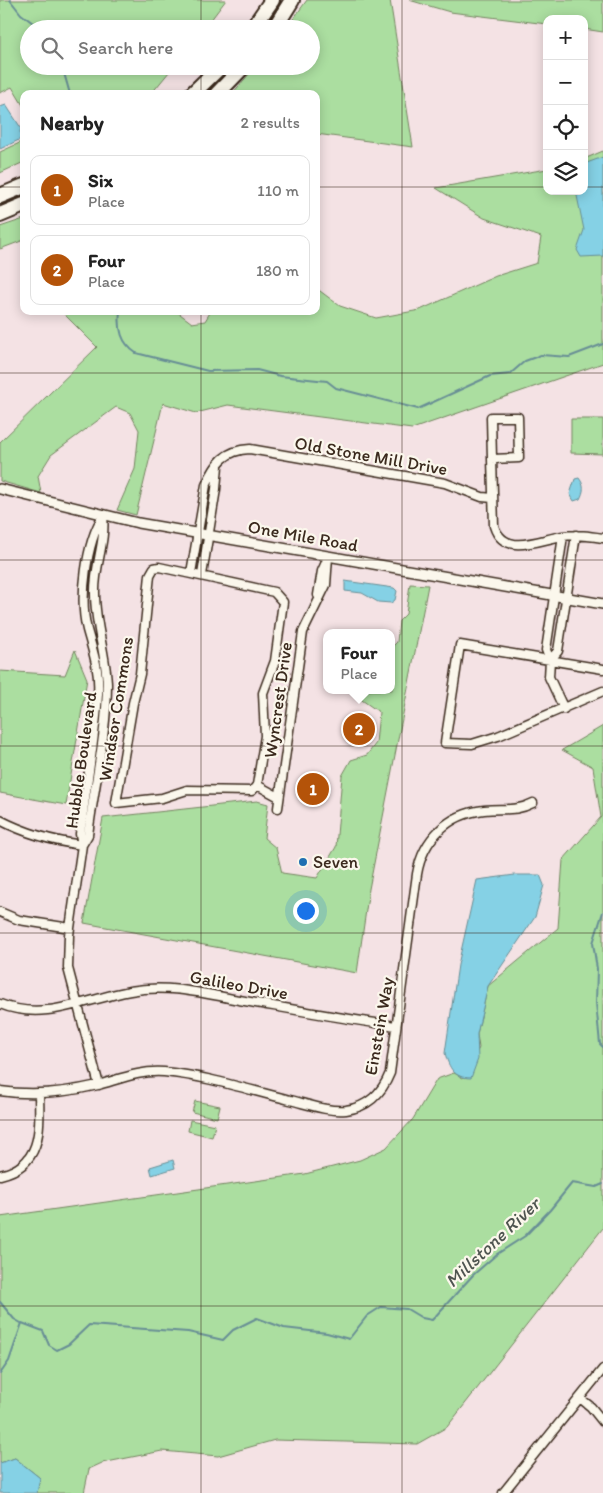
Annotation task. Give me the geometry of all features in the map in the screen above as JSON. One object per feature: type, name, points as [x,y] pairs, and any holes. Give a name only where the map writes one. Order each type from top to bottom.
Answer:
[{"type":"highway","points":[[258,20],[272,0]]},
{"type":"highway","points":[[280,20],[292,0]]},
{"type":"highway","points":[[196,90],[212,75]]},
{"type":"highway","points":[[222,90],[236,75]]},
{"type":"highway","points":[[0,196],[20,188]]},
{"type":"highway","points":[[0,215],[20,207]]},
{"type":"street","points":[[492,459],[519,458],[518,417],[491,417],[492,459],[493,498],[494,526],[496,533],[508,542],[526,545],[563,536],[576,535],[603,538]]},
{"type":"street","name":"Old Stone Mill Drive","points":[[198,534],[206,485],[212,472],[226,455],[233,451],[250,449],[444,483],[482,497],[493,498]]},
{"type":"street","points":[[202,575],[218,466]]},
{"type":"street","name":"One Mile Road","points":[[0,489],[104,516],[208,536],[603,604]]},
{"type":"street","name":"Hubble Boulevard","points":[[99,1085],[68,968],[70,928],[82,845],[80,834],[98,693],[97,666],[93,645],[87,631],[84,609],[85,587],[96,527],[104,516]]},
{"type":"street","name":"Hubble Boulevard","points":[[82,845],[88,835],[105,710],[105,668],[95,593],[96,571],[104,530],[104,516]]},
{"type":"street","points":[[191,573],[198,534]]},
{"type":"street","points":[[550,660],[558,650],[576,535]]},
{"type":"street","points":[[563,536],[546,650],[550,660],[549,677],[564,709]]},
{"type":"street","name":"Wyncrest Drive","points":[[278,808],[303,632],[318,599],[322,571],[328,557]]},
{"type":"street","name":"Windsor Commons","points":[[159,567],[202,575],[274,592],[283,602],[275,661],[263,693],[265,736],[257,785],[255,789],[247,792],[220,789],[187,790],[162,798],[116,803],[133,703],[140,674],[150,575],[154,568],[159,567]]},
{"type":"street","points":[[603,669],[460,646],[445,743],[472,744],[564,709],[603,691]]},
{"type":"street","points":[[257,785],[265,791],[280,797]]},
{"type":"street","name":"Einstein Way","points":[[0,1091],[39,1095],[68,1092],[137,1074],[162,1072],[195,1076],[300,1102],[345,1110],[369,1102],[385,1085],[390,1073],[418,870],[422,855],[439,828],[461,816],[485,810],[520,809],[533,803]]},
{"type":"street","points":[[0,820],[22,832],[53,841],[82,845]]},
{"type":"street","points":[[0,912],[19,920],[70,928]]},
{"type":"street","name":"Galileo Drive","points":[[0,1004],[20,1009],[41,1011],[77,1005],[129,991],[174,989],[396,1026]]},
{"type":"street","points":[[0,1175],[18,1168],[34,1150],[39,1137],[39,1095]]},
{"type":"street","points":[[503,1493],[603,1369]]},
{"type":"street","points":[[580,1398],[591,1407],[603,1422]]},
{"type":"green space","points":[[0,0],[226,0],[211,20],[20,20],[20,75],[167,75],[154,90],[20,90],[20,100],[12,87],[0,93]]},
{"type":"green space","points":[[307,0],[390,0],[413,147],[320,135],[320,90],[235,90],[248,75],[320,75],[320,20],[293,20]]},
{"type":"green space","points":[[409,0],[603,0],[603,32],[588,30],[588,15],[543,15],[543,24],[450,12]]},
{"type":"green space","points":[[20,143],[20,164],[0,173],[0,152]]},
{"type":"green space","points":[[603,151],[603,363],[412,429],[228,405],[196,413],[163,403],[136,515],[117,510],[135,469],[139,430],[130,413],[116,407],[51,455],[38,476],[41,493],[0,481],[0,442],[97,347],[65,315],[181,315],[192,323],[205,321],[209,315],[320,315],[320,291],[340,306],[376,318],[420,310],[496,276],[537,263],[541,237],[484,218],[436,188],[543,170],[543,195],[588,195],[588,157]]},
{"type":"green space","points":[[20,220],[20,242],[0,249],[0,227]]},
{"type":"green space","points":[[571,419],[603,419],[603,454],[571,453]]},
{"type":"green space","points":[[410,584],[428,585],[369,889],[357,973],[84,923],[103,818],[257,801],[268,804],[264,838],[276,848],[282,873],[317,878],[336,847],[342,776],[351,760],[367,755],[376,743],[379,712],[359,698],[358,694],[395,694],[395,644],[397,642],[399,621],[406,614]]},
{"type":"green space","points":[[75,650],[87,679],[66,805],[0,793],[0,671],[65,675]]},
{"type":"green space","points":[[603,726],[603,1228],[447,1427],[417,1444],[275,1440],[218,1456],[162,1451],[102,1463],[89,1469],[84,1493],[37,1493],[40,1478],[15,1458],[0,1463],[0,1217],[305,1174],[360,1160],[386,1148],[413,1119],[437,1079],[454,1073],[463,1078],[479,1048],[477,1034],[488,986],[558,928],[563,860],[601,817],[593,767],[562,750]]},
{"type":"green space","points":[[195,1101],[220,1106],[217,1118],[192,1112]]},
{"type":"green space","points":[[190,1120],[215,1125],[212,1137],[188,1131]]},
{"type":"water","points":[[6,105],[20,126],[20,139],[0,149],[0,107]]},
{"type":"water","points":[[603,157],[603,256],[581,257],[577,250],[584,230],[577,195],[588,195],[588,163]]},
{"type":"water","points":[[579,478],[583,491],[580,499],[574,501],[570,494],[575,479]]},
{"type":"water","points":[[345,581],[394,588],[397,591],[395,600],[391,603],[378,602],[362,593],[345,591]]},
{"type":"water","points":[[515,875],[540,875],[544,885],[535,917],[488,986],[477,1034],[478,1059],[471,1078],[465,1078],[453,1071],[445,1053],[458,965],[477,880]]},
{"type":"water","points":[[173,1160],[175,1168],[152,1175],[150,1167]]},
{"type":"water","points":[[15,1458],[40,1478],[37,1493],[0,1493],[0,1463]]},
{"type":"waterway","points":[[10,0],[21,14],[29,20]]},
{"type":"waterway","points":[[65,75],[69,90]]},
{"type":"waterway","points":[[120,315],[120,330],[124,340],[136,353],[208,371],[257,370],[280,376],[327,381],[336,388],[418,409],[490,376],[510,374],[525,361],[541,355],[569,357],[603,344]]},
{"type":"waterway","name":"Millstone River","points":[[603,912],[593,943],[597,969],[596,1003],[600,1044],[603,1047]]},
{"type":"waterway","name":"Millstone River","points":[[0,1374],[9,1361],[22,1323],[43,1331],[49,1345],[57,1350],[69,1344],[89,1325],[188,1332],[223,1340],[233,1330],[257,1318],[284,1328],[327,1333],[349,1339],[367,1316],[381,1307],[407,1309],[422,1318],[432,1320],[473,1275],[497,1254],[525,1236],[572,1183],[596,1187],[603,1184]]},
{"type":"waterway","points":[[0,1302],[14,1319],[21,1323]]},
{"type":"place","name":"Four","points":[[359,729]]},
{"type":"place","name":"Six","points":[[313,789]]},
{"type":"place","name":"Seven","points":[[303,862]]}]
